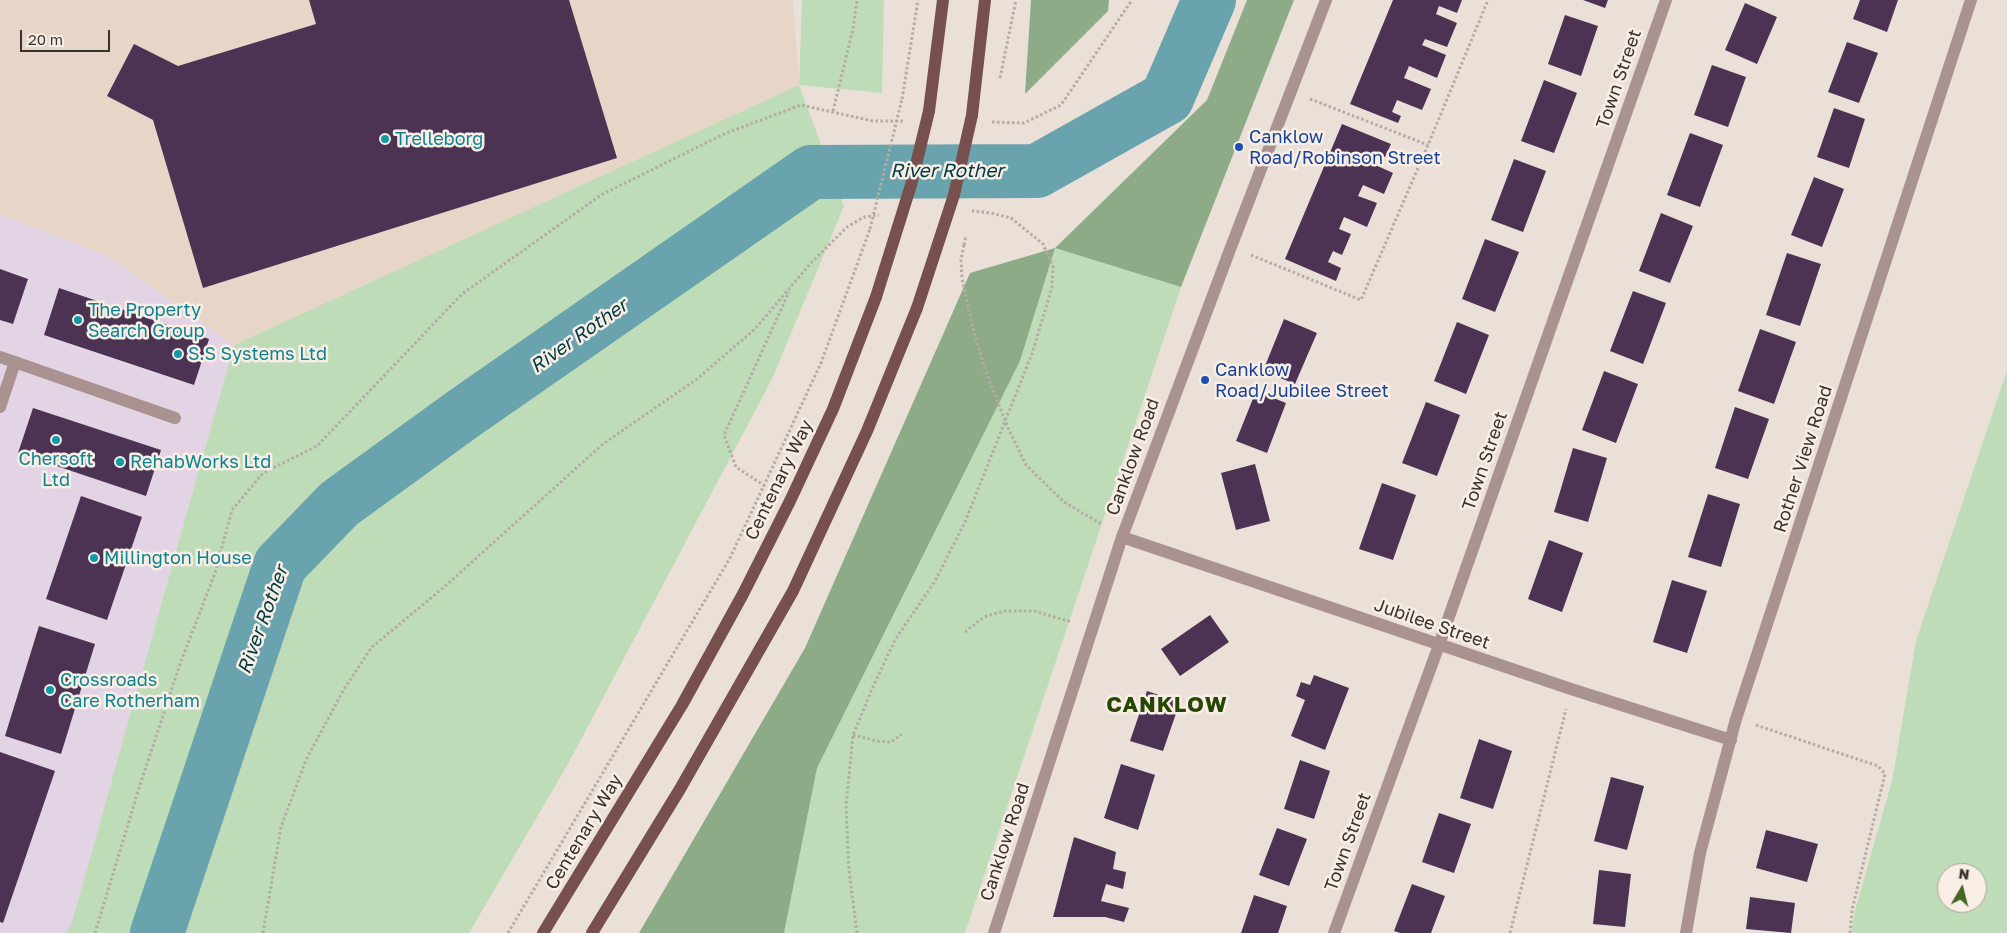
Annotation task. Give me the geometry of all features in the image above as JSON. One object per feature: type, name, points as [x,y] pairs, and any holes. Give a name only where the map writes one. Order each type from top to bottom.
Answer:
[{"type":"main road","name":"Centenary Way","points":[[543,933],[682,705],[790,501],[833,409],[876,297],[912,185],[929,111],[943,0]]},
{"type":"main road","points":[[592,933],[680,789],[793,591],[868,431],[917,308],[954,195],[972,115],[985,0]]},
{"type":"street","name":"Canklow Road","points":[[994,933],[1122,537],[1326,0]]},
{"type":"street","name":"Town Street","points":[[1334,933],[1439,645],[1666,0]]},
{"type":"street","name":"Rother View Road","points":[[1686,933],[1700,853],[1736,719],[1971,0]]},
{"type":"street","points":[[0,357],[175,418]]},
{"type":"street","points":[[0,407],[15,362]]},
{"type":"street","name":"Jubilee Street","points":[[1122,537],[1439,645],[1731,740]]},
{"type":"path","points":[[832,112],[853,29],[857,0]]},
{"type":"path","points":[[508,933],[730,558],[822,363],[870,229],[902,99],[918,0]]},
{"type":"path","points":[[999,84],[1016,0]]},
{"type":"path","points":[[986,122],[1024,123],[1061,105],[1132,0]]},
{"type":"path","points":[[1231,247],[1361,300],[1488,0]]},
{"type":"path","points":[[1291,91],[1428,145]]},
{"type":"path","points":[[95,933],[139,788],[180,664],[215,573],[232,510],[263,473],[317,446],[462,294],[601,195],[724,134],[801,104],[873,121],[911,121]]},
{"type":"path","points":[[857,933],[849,872],[846,806],[853,735],[895,640],[935,580],[965,522],[1033,351],[1052,287],[1053,267],[1044,244],[1011,218],[991,213],[964,210]]},
{"type":"path","points":[[263,933],[281,827],[306,760],[344,689],[372,647],[443,588],[603,444],[697,379],[755,330],[810,264],[847,227],[864,217],[883,214]]},
{"type":"path","points":[[964,245],[961,260],[962,278],[984,367],[1026,465],[1064,502],[1122,537]]},
{"type":"path","points":[[765,486],[736,467],[724,435],[791,287]]},
{"type":"path","points":[[965,632],[984,617],[1004,611],[1034,611],[1092,629]]},
{"type":"path","points":[[1510,933],[1571,689]]},
{"type":"path","points":[[1736,719],[1878,766],[1886,774],[1852,910],[1850,933]]},
{"type":"path","points":[[853,735],[891,742],[902,734]]},
{"type":"shaded area","points":[[0,0],[793,0],[799,85],[234,345],[108,256],[0,214]]},
{"type":"shaded area","points":[[0,214],[108,256],[234,345],[72,922],[66,933],[0,933]]},
{"type":"green space","points":[[802,0],[884,0],[882,93],[799,85]]},
{"type":"green space","points":[[1031,0],[1109,0],[1108,11],[1025,94]]},
{"type":"green space","points":[[1247,0],[1294,0],[1181,287],[1055,248],[1207,100]]},
{"type":"green space","points":[[799,85],[844,206],[772,379],[568,764],[469,933],[66,933],[72,922],[234,345]]},
{"type":"green space","points":[[1055,248],[1181,287],[965,933],[784,933],[817,768],[1020,361]]},
{"type":"green space","points":[[1055,248],[1020,361],[817,768],[784,933],[639,933],[805,648],[970,273]]},
{"type":"green space","points":[[2007,370],[2007,933],[1851,933],[1855,910],[1892,781],[1916,641]]},
{"type":"building","name":"Trelleborg","points":[[309,0],[569,0],[617,158],[203,288],[153,120],[107,96],[134,44],[178,66],[316,24]]},
{"type":"building","points":[[1393,0],[1462,0],[1457,13],[1439,6],[1436,14],[1457,23],[1447,47],[1425,39],[1422,45],[1446,55],[1437,78],[1409,66],[1404,78],[1431,89],[1422,110],[1397,100],[1392,112],[1401,116],[1398,123],[1350,104]]},
{"type":"building","points":[[1583,0],[1608,0],[1605,8]]},
{"type":"building","points":[[1860,0],[1898,0],[1887,32],[1853,19]]},
{"type":"building","points":[[1745,3],[1777,17],[1757,64],[1725,50]]},
{"type":"building","points":[[1565,15],[1598,26],[1581,76],[1548,64]]},
{"type":"building","points":[[1847,42],[1878,53],[1859,103],[1828,92]]},
{"type":"building","points":[[1712,65],[1746,77],[1728,127],[1694,115]]},
{"type":"building","points":[[1544,80],[1577,93],[1554,153],[1521,141]]},
{"type":"building","points":[[1834,108],[1865,119],[1849,168],[1817,157]]},
{"type":"building","points":[[1342,124],[1391,144],[1385,157],[1375,153],[1371,163],[1393,173],[1384,194],[1363,185],[1358,196],[1377,203],[1367,227],[1344,217],[1339,229],[1351,234],[1342,255],[1333,251],[1328,262],[1341,268],[1336,281],[1285,259]]},
{"type":"building","points":[[1690,133],[1723,145],[1700,207],[1667,195]]},
{"type":"building","points":[[1514,159],[1546,171],[1523,232],[1491,220]]},
{"type":"building","points":[[1814,177],[1844,189],[1822,247],[1791,235]]},
{"type":"building","points":[[1661,213],[1693,226],[1670,283],[1639,271]]},
{"type":"building","points":[[1485,239],[1519,252],[1495,312],[1462,299]]},
{"type":"building","points":[[1787,253],[1821,264],[1800,326],[1766,315]]},
{"type":"building","points":[[0,269],[28,279],[13,324],[0,320]]},
{"type":"building","points":[[59,288],[209,339],[194,385],[44,335]]},
{"type":"building","points":[[1633,291],[1666,303],[1643,364],[1610,351]]},
{"type":"building","points":[[1284,319],[1317,333],[1295,384],[1263,371]]},
{"type":"building","points":[[1457,322],[1489,335],[1466,394],[1434,381]]},
{"type":"building","points":[[1760,329],[1796,342],[1774,404],[1738,391]]},
{"type":"building","points":[[1604,371],[1638,384],[1616,443],[1582,430]]},
{"type":"building","points":[[1256,391],[1286,403],[1267,453],[1236,441]]},
{"type":"building","points":[[1426,402],[1460,415],[1437,476],[1402,463]]},
{"type":"building","points":[[1735,407],[1769,419],[1748,479],[1715,468]]},
{"type":"building","points":[[33,408],[161,450],[146,496],[18,453]]},
{"type":"building","points":[[1573,448],[1607,458],[1588,522],[1554,512]]},
{"type":"building","points":[[1255,464],[1270,521],[1236,530],[1221,473]]},
{"type":"building","points":[[1382,483],[1416,495],[1393,560],[1359,549]]},
{"type":"building","points":[[1708,494],[1740,504],[1721,567],[1688,557]]},
{"type":"building","name":"Millington House","points":[[81,496],[142,517],[107,620],[46,599]]},
{"type":"building","points":[[1549,540],[1583,553],[1562,612],[1528,599]]},
{"type":"building","points":[[1672,580],[1707,591],[1687,653],[1653,642]]},
{"type":"building","points":[[1210,615],[1229,642],[1180,676],[1161,649]]},
{"type":"building","name":"Crossroads Care Rotherham","points":[[39,626],[95,644],[61,754],[5,736]]},
{"type":"building","points":[[1314,675],[1349,688],[1325,750],[1291,736],[1305,700],[1296,696],[1301,682],[1310,685]]},
{"type":"building","points":[[1147,691],[1180,702],[1163,751],[1130,741]]},
{"type":"building","points":[[1479,739],[1512,751],[1493,809],[1460,798]]},
{"type":"building","points":[[0,752],[55,771],[3,923],[0,922]]},
{"type":"building","points":[[1300,760],[1330,771],[1314,819],[1284,809]]},
{"type":"building","points":[[1121,764],[1155,775],[1138,830],[1104,818]]},
{"type":"building","points":[[1611,777],[1644,786],[1627,850],[1594,841]]},
{"type":"building","points":[[1439,813],[1471,824],[1454,873],[1422,862]]},
{"type":"building","points":[[1277,828],[1307,839],[1289,886],[1259,875]]},
{"type":"building","points":[[1766,830],[1818,844],[1807,882],[1756,868]]},
{"type":"building","points":[[1074,837],[1116,852],[1113,869],[1126,872],[1123,889],[1106,884],[1101,901],[1129,908],[1124,922],[1105,917],[1053,917]]},
{"type":"building","points":[[1599,870],[1631,874],[1625,927],[1593,924]]},
{"type":"building","points":[[1412,884],[1445,896],[1431,933],[1400,933],[1394,931]]},
{"type":"building","points":[[1254,895],[1287,906],[1278,933],[1241,933]]},
{"type":"building","points":[[1750,897],[1795,903],[1791,933],[1746,929]]},
{"type":"waterway","name":"River Rother","points":[[157,933],[280,565],[339,504],[463,414],[811,172],[1037,171],[1167,98],[1209,0]]},
{"type":"place","name":"Trelleborg","points":[[385,139]]},
{"type":"place","name":"Canklow Road/Robinson Street","points":[[1239,147]]},
{"type":"place","name":"The Property Search Group","points":[[78,320]]},
{"type":"place","name":"S.S Systems Ltd","points":[[178,354]]},
{"type":"place","name":"Canklow Road/Jubilee Street","points":[[1205,380]]},
{"type":"place","name":"Chersoft Ltd","points":[[56,440]]},
{"type":"place","name":"RehabWorks Ltd","points":[[120,462]]},
{"type":"place","name":"Millington House","points":[[94,558]]},
{"type":"place","name":"Crossroads Care Rotherham","points":[[50,690]]},
{"type":"district","name":"CANKLOW","points":[[1167,705]]}]
